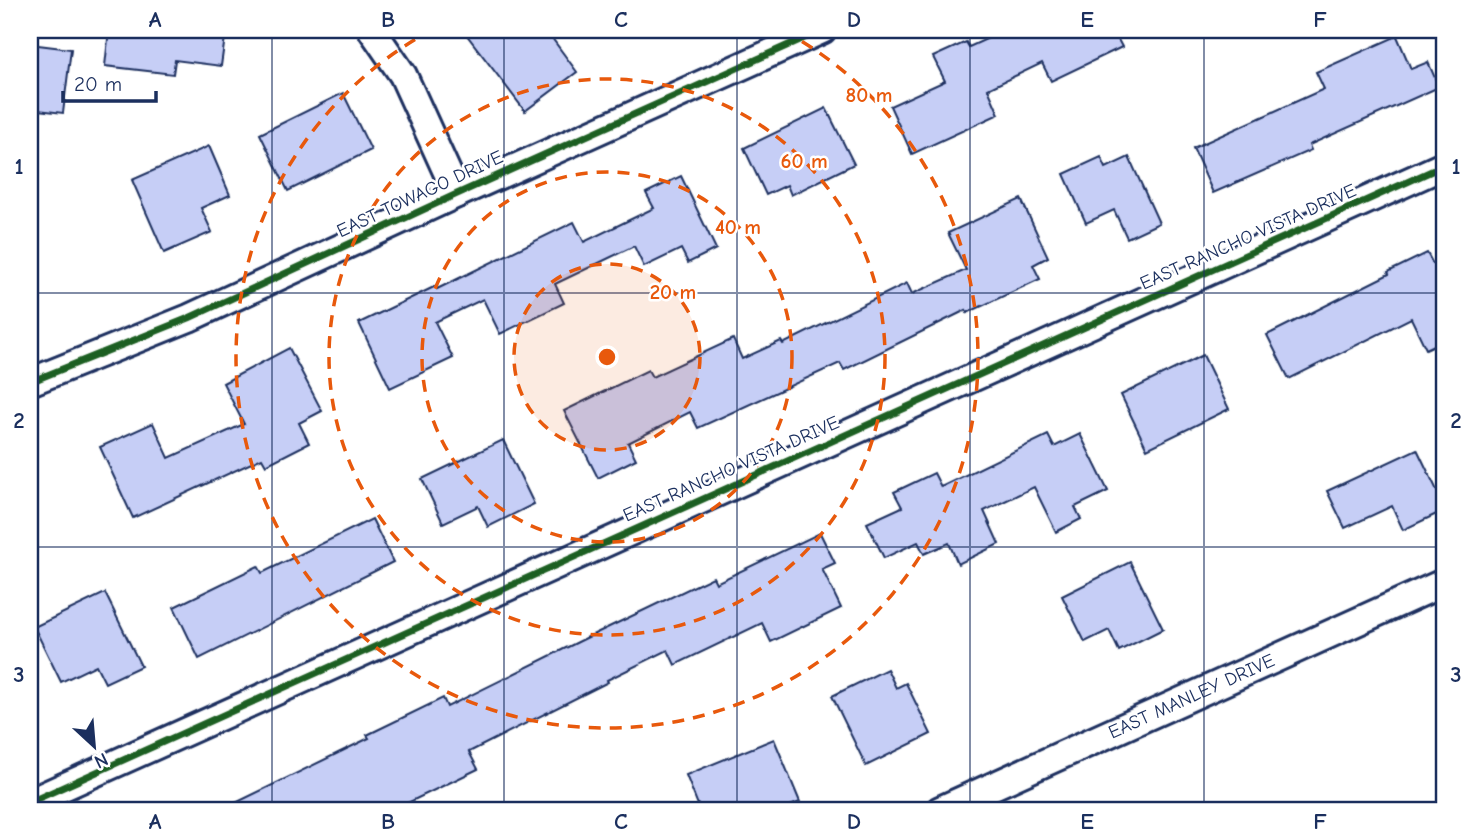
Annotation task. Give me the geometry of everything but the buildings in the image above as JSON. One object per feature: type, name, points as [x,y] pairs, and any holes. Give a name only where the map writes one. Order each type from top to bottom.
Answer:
[{"type":"street","points":[[372,30],[402,75],[457,194]]},
{"type":"street","name":"EAST TOWAGO DRIVE","points":[[30,382],[189,318],[809,32]]},
{"type":"street","name":"EAST RANCHO VISTA DRIVE","points":[[37,803],[1445,165]]},
{"type":"street","name":"EAST MANLEY DRIVE","points":[[940,810],[1445,582]]},
{"type":"cycle path","points":[[30,382],[189,318],[822,30]]},
{"type":"cycle path","points":[[30,802],[1445,165]]}]
